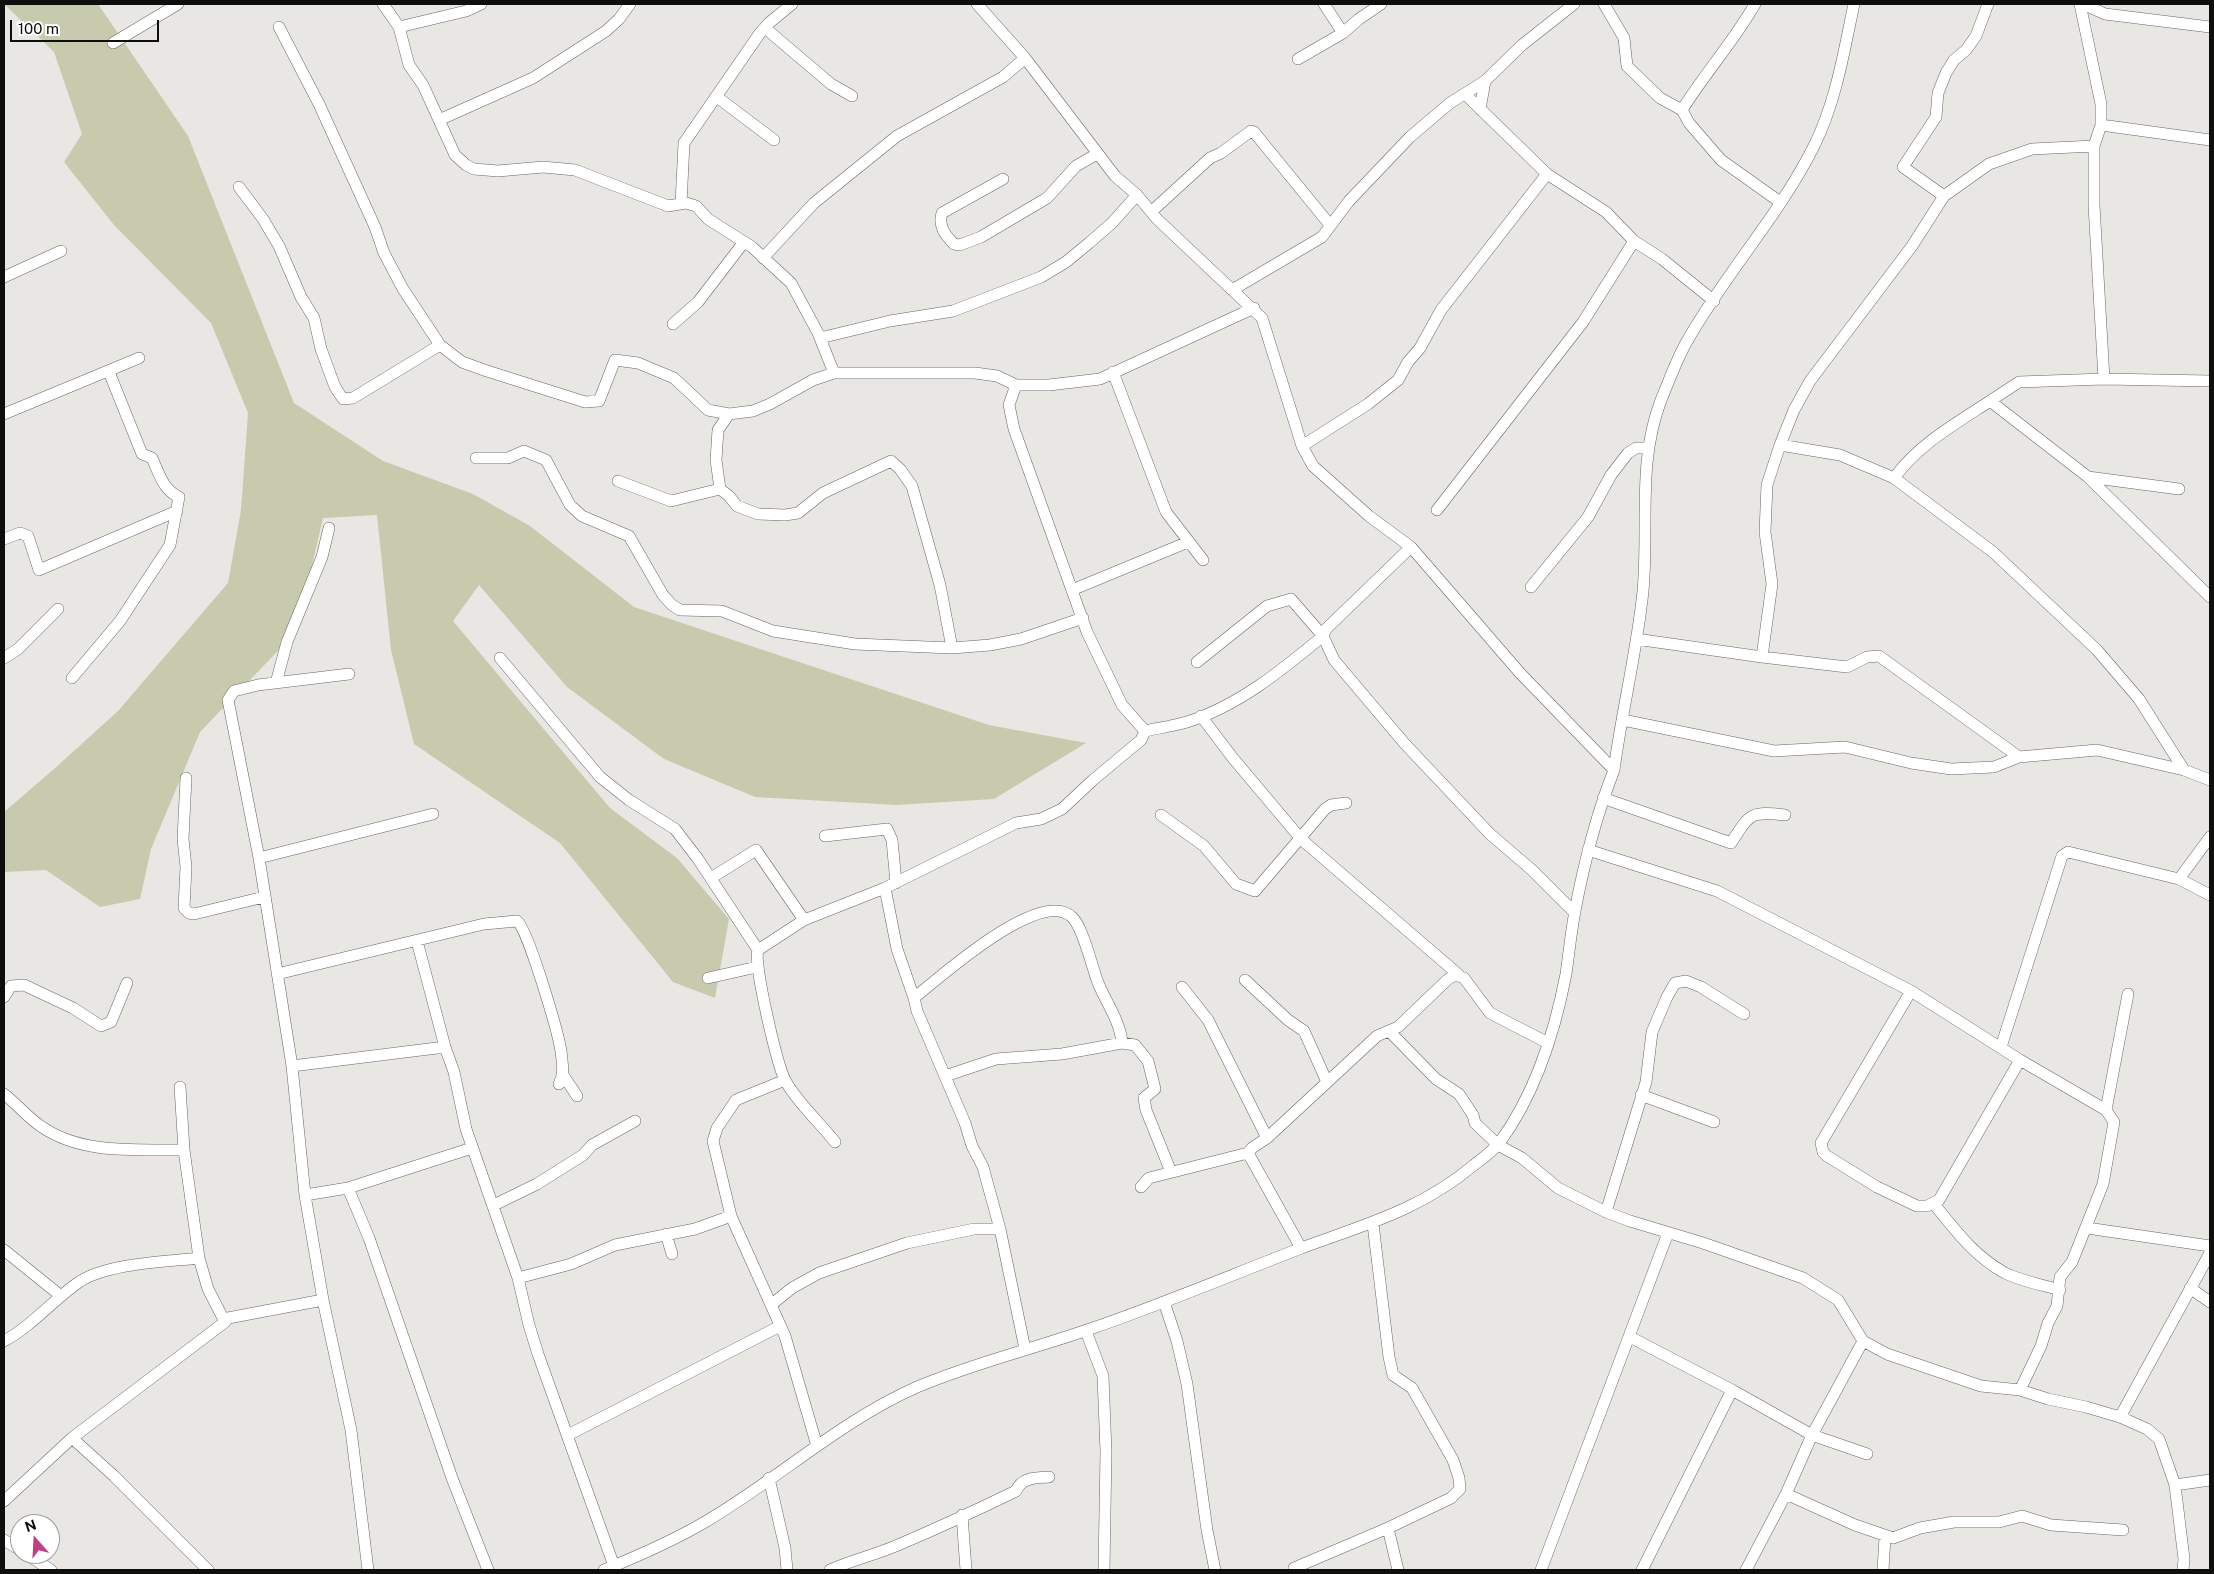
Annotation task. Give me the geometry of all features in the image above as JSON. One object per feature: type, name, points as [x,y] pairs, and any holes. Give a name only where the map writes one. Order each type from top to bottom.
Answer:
[{"type":"street","points":[[113,43],[178,4]]},
{"type":"street","points":[[384,4],[399,27],[409,65],[423,85],[455,155],[466,165],[474,169],[498,170],[543,167],[575,170],[668,206],[681,204],[696,206],[708,219],[744,242],[791,283],[820,338],[834,373]]},
{"type":"street","points":[[399,27],[466,11],[480,4]]},
{"type":"street","points":[[439,120],[532,78],[606,31],[619,19],[630,4]]},
{"type":"street","points":[[681,204],[684,143],[696,122],[717,97],[741,58],[765,28],[792,4]]},
{"type":"street","points":[[976,4],[1025,58],[1115,176],[1137,195],[1151,212],[1216,272],[1232,290],[1254,308],[1262,318],[1302,446],[1313,466],[1369,516],[1411,547],[1520,673],[1614,770]]},
{"type":"street","points":[[1324,4],[1343,33]]},
{"type":"street","points":[[1298,60],[1343,33],[1359,18],[1381,4]]},
{"type":"street","points":[[1232,290],[1322,237],[1349,201],[1410,137],[1450,104],[1486,81],[1522,45],[1574,4]]},
{"type":"street","points":[[1604,4],[1624,38],[1628,66],[1660,98],[1682,110],[1689,123],[1721,160],[1780,202]]},
{"type":"street","points":[[1682,110],[1702,78],[1756,4]]},
{"type":"street","points":[[418,941],[445,1046],[454,1072],[466,1129],[518,1278],[529,1325],[568,1435],[609,1568],[673,1540],[707,1522],[817,1446],[878,1408],[918,1387],[1025,1349],[1086,1331],[1302,1248],[1373,1224],[1425,1199],[1463,1174],[1498,1145],[1523,1106],[1548,1043],[1565,976],[1574,913],[1588,850],[1603,798],[1614,770],[1623,720],[1643,589],[1646,537],[1644,482],[1648,448],[1661,401],[1680,356],[1814,146],[1828,113],[1854,4]]},
{"type":"street","points":[[1944,196],[1903,168],[1936,116],[1938,93],[1946,73],[1954,60],[1966,50],[1976,36],[1988,4]]},
{"type":"street","points":[[2082,4],[2105,14],[2210,27]]},
{"type":"street","points":[[2082,4],[2101,104],[2101,125],[2094,146],[2094,205],[2104,379]]},
{"type":"street","points":[[279,27],[319,104],[375,227],[384,253],[403,289],[440,345],[462,362],[534,387],[585,402],[599,401],[615,360],[638,363],[674,378],[708,410],[729,414],[753,411],[770,404],[813,380],[834,373],[975,373],[996,376],[1016,385],[1049,385],[1100,379],[1228,322],[1254,308]]},
{"type":"street","points":[[765,28],[831,84],[852,96]]},
{"type":"street","points":[[763,258],[814,203],[897,136],[1003,77],[1025,58]]},
{"type":"street","points":[[1480,109],[1486,81]]},
{"type":"street","points":[[1465,94],[1547,174],[1606,212],[1634,241],[1662,259],[1714,301]]},
{"type":"street","points":[[717,97],[774,140]]},
{"type":"street","points":[[2101,125],[2210,140]]},
{"type":"street","points":[[1151,212],[1210,158],[1222,153],[1251,131],[1330,225]]},
{"type":"street","points":[[1762,657],[1772,584],[1764,532],[1767,485],[1794,410],[1810,381],[1912,246],[1944,196],[1989,164],[2032,148],[2094,146]]},
{"type":"street","points":[[1003,179],[942,213],[940,221],[943,229],[954,244],[982,238],[1047,198],[1076,166],[1098,154]]},
{"type":"street","points":[[1302,446],[1368,404],[1398,380],[1408,362],[1420,348],[1441,310],[1547,174]]},
{"type":"street","points":[[239,187],[263,219],[279,246],[302,297],[314,318],[322,350],[335,387],[343,399],[353,398],[440,345]]},
{"type":"street","points":[[820,338],[890,321],[953,311],[1041,277],[1066,262],[1112,223],[1137,195]]},
{"type":"street","points":[[1438,510],[1583,322],[1634,241]]},
{"type":"street","points":[[673,324],[698,302],[744,242]]},
{"type":"street","points":[[4,277],[61,251]]},
{"type":"street","points":[[4,414],[139,358]]},
{"type":"street","points":[[72,678],[120,621],[170,545],[179,497],[170,493],[163,483],[152,458],[142,454],[108,372]]},
{"type":"street","points":[[1113,372],[1166,512],[1203,560]]},
{"type":"street","points":[[1894,478],[1904,465],[1928,442],[2019,382],[2104,379],[2210,381]]},
{"type":"street","points":[[1016,385],[1009,405],[1014,429],[1087,632],[1122,704],[1145,731]]},
{"type":"street","points":[[1990,401],[2088,477],[2210,597]]},
{"type":"street","points":[[729,414],[718,430],[716,460],[720,488],[737,506],[758,514],[785,515],[798,512],[823,493],[890,462],[900,469],[912,486],[940,585],[952,648]]},
{"type":"street","points":[[1780,445],[1840,455],[1894,478],[1993,552],[2097,650],[2139,698],[2184,770]]},
{"type":"street","points":[[1531,587],[1588,517],[1611,475],[1628,453],[1636,448],[1648,448]]},
{"type":"street","points":[[476,458],[508,458],[524,451],[546,460],[570,506],[582,516],[629,536],[663,595],[672,605],[680,610],[722,611],[773,631],[855,644],[952,648],[990,646],[1021,639],[1083,618]]},
{"type":"street","points":[[2088,477],[2179,489]]},
{"type":"street","points":[[618,480],[671,501],[720,488]]},
{"type":"street","points":[[4,539],[20,533],[28,536],[39,570],[177,511]]},
{"type":"street","points":[[276,683],[287,642],[322,557],[329,528]]},
{"type":"street","points":[[1072,590],[1188,542]]},
{"type":"street","points":[[1145,731],[1186,722],[1201,716],[1246,694],[1268,680],[1323,636],[1326,629],[1411,547]]},
{"type":"street","points":[[1197,662],[1267,606],[1291,599],[1323,636],[1334,660],[1429,771],[1490,834],[1532,870],[1574,913]]},
{"type":"street","points":[[4,658],[18,649],[58,610]]},
{"type":"street","points":[[1636,639],[1847,667],[1868,657],[1879,656],[2020,757]]},
{"type":"street","points":[[500,658],[600,777],[629,800],[675,829],[711,878],[758,950],[757,967],[772,1035],[785,1080],[814,1119],[835,1142]]},
{"type":"street","points":[[349,674],[276,683],[234,691],[228,700],[259,858],[292,1066],[304,1195],[323,1300],[351,1430],[368,1570]]},
{"type":"street","points":[[1201,716],[1232,757],[1301,839],[1459,976],[1464,978],[1490,1013],[1548,1043]]},
{"type":"street","points":[[1623,720],[1774,751],[1845,747],[1912,763],[1951,769],[1994,767],[2020,757],[2097,750],[2184,770],[2210,780]]},
{"type":"street","points":[[758,950],[804,920],[890,886],[1016,824],[1040,819],[1062,809],[1141,740],[1145,731]]},
{"type":"street","points":[[186,778],[182,839],[186,867],[184,908],[189,913],[194,914],[264,897]]},
{"type":"street","points":[[1603,798],[1731,843],[1746,820],[1761,813],[1785,815]]},
{"type":"street","points":[[1161,815],[1204,846],[1236,884],[1250,891],[1256,891],[1325,809],[1346,803]]},
{"type":"street","points":[[259,858],[433,814]]},
{"type":"street","points":[[826,836],[887,829],[892,840],[890,886],[897,948],[917,1011],[966,1123],[972,1146],[983,1167],[1000,1229],[1025,1349]]},
{"type":"street","points":[[2178,879],[2210,837]]},
{"type":"street","points":[[711,878],[756,850],[804,920]]},
{"type":"street","points":[[1588,850],[1717,891],[1911,991],[2020,1060],[2106,1110],[2114,1122],[2103,1184],[2072,1262],[2060,1278],[2057,1306],[2020,1390]]},
{"type":"street","points":[[2001,1047],[2062,856],[2068,852],[2178,879],[2210,895]]},
{"type":"street","points":[[914,998],[956,964],[1009,926],[1023,918],[1045,912],[1063,911],[1073,918],[1087,948],[1098,983],[1121,1032],[1122,1044]]},
{"type":"street","points":[[277,974],[484,924],[517,921],[520,923],[535,962],[560,1046],[561,1080],[577,1096]]},
{"type":"street","points":[[708,978],[757,967]]},
{"type":"street","points":[[1140,1187],[1149,1178],[1248,1153],[1267,1138],[1377,1036],[1398,1027],[1449,978],[1459,976]]},
{"type":"street","points":[[1245,980],[1288,1020],[1304,1031],[1327,1082]]},
{"type":"street","points":[[1606,1212],[1646,1082],[1652,1032],[1666,997],[1675,983],[1686,981],[1701,987],[1744,1014]]},
{"type":"street","points":[[4,997],[11,986],[24,985],[73,1008],[97,1024],[105,1025],[111,1022],[127,983]]},
{"type":"street","points":[[1182,987],[1208,1020],[1267,1138]]},
{"type":"street","points":[[1911,991],[1821,1143],[1821,1147],[1827,1156],[1877,1187],[1916,1206],[1934,1204],[1939,1200],[2020,1060]]},
{"type":"street","points":[[2106,1110],[2128,994]]},
{"type":"street","points":[[1390,1032],[1436,1080],[1459,1094],[1473,1114],[1475,1123],[1498,1145],[1522,1158],[1558,1188],[1606,1212],[1803,1278],[1838,1300],[1863,1341],[1887,1354],[1980,1386],[2020,1390],[2120,1417],[2147,1429],[2159,1439],[2175,1485],[2184,1559],[2183,1570]]},
{"type":"street","points":[[946,1076],[990,1060],[1028,1055],[1062,1054],[1122,1044],[1135,1045],[1148,1061],[1155,1089],[1144,1098],[1145,1104],[1171,1172]]},
{"type":"street","points":[[292,1066],[445,1046]]},
{"type":"street","points":[[785,1080],[736,1100],[717,1128],[713,1141],[714,1152],[731,1216],[780,1326],[817,1446]]},
{"type":"street","points":[[180,1087],[184,1150],[199,1258],[208,1289],[225,1322]]},
{"type":"street","points":[[4,1094],[40,1126],[81,1144],[124,1149],[184,1150]]},
{"type":"street","points":[[1641,1095],[1714,1122]]},
{"type":"street","points":[[494,1205],[536,1184],[583,1156],[592,1144],[635,1121]]},
{"type":"street","points":[[304,1195],[348,1188],[472,1148]]},
{"type":"street","points":[[1248,1153],[1302,1248]]},
{"type":"street","points":[[348,1188],[369,1238],[449,1469],[488,1570]]},
{"type":"street","points":[[1934,1204],[1967,1245],[2006,1274],[2060,1290]]},
{"type":"street","points":[[518,1278],[571,1264],[615,1245],[694,1229],[731,1216]]},
{"type":"street","points":[[1294,1568],[1388,1528],[1451,1498],[1460,1489],[1459,1478],[1453,1460],[1412,1388],[1393,1375],[1389,1357],[1373,1224]]},
{"type":"street","points":[[2087,1228],[2210,1246]]},
{"type":"street","points":[[771,1305],[792,1288],[819,1273],[900,1245],[974,1229],[1000,1229]]},
{"type":"street","points":[[1541,1570],[1668,1233]]},
{"type":"street","points":[[666,1234],[672,1254]]},
{"type":"street","points":[[4,1250],[61,1296]]},
{"type":"street","points":[[2120,1417],[2210,1253]]},
{"type":"street","points":[[4,1341],[16,1335],[61,1296],[95,1273],[114,1268],[199,1258]]},
{"type":"street","points":[[2190,1288],[2210,1302]]},
{"type":"street","points":[[4,1501],[72,1438],[228,1318],[323,1300]]},
{"type":"street","points":[[1164,1302],[1177,1341],[1187,1384],[1207,1530],[1215,1570]]},
{"type":"street","points":[[568,1435],[780,1326]]},
{"type":"street","points":[[1086,1331],[1103,1376],[1106,1452],[1104,1570]]},
{"type":"street","points":[[1630,1337],[1732,1390],[1812,1435],[1867,1454]]},
{"type":"street","points":[[1746,1570],[1786,1494],[1812,1435],[1863,1341]]},
{"type":"street","points":[[1642,1570],[1732,1390]]},
{"type":"street","points":[[72,1438],[121,1483],[208,1570]]},
{"type":"street","points":[[830,1570],[850,1561],[897,1546],[1016,1491],[1020,1484],[1028,1479],[1049,1477]]},
{"type":"street","points":[[769,1478],[785,1548],[787,1570]]},
{"type":"street","points":[[2175,1485],[2210,1480]]},
{"type":"street","points":[[1786,1494],[1885,1537],[1893,1538],[1920,1528],[1954,1522],[1999,1522],[2022,1516],[2051,1525],[2122,1530]]},
{"type":"street","points":[[962,1515],[966,1570]]},
{"type":"street","points":[[1388,1528],[1398,1570]]},
{"type":"street","points":[[1883,1570],[1885,1537]]},
{"type":"green space","points":[[4,4],[98,4],[188,136],[294,403],[383,461],[473,494],[530,526],[634,607],[989,725],[1086,743],[994,799],[896,805],[755,797],[664,759],[567,687],[479,585],[453,621],[610,808],[677,858],[729,919],[715,998],[673,982],[560,843],[414,744],[391,650],[377,515],[323,518],[297,631],[200,732],[151,849],[140,899],[100,907],[46,870],[4,872],[4,812],[118,711],[228,583],[241,510],[248,413],[211,323],[114,225],[64,162],[82,134],[54,52]]}]
